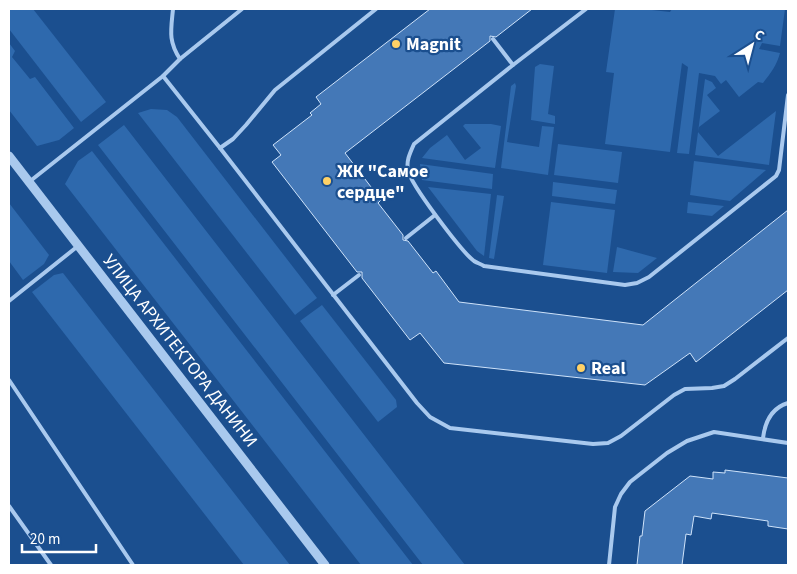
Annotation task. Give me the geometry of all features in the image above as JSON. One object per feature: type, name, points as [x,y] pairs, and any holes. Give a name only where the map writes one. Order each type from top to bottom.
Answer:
[{"type":"street","name":"УЛИЦА АРХИТЕКТОРА ДАНИНИ","points":[[9,156],[325,565]]},
{"type":"lane","points":[[173,9],[171,27],[172,47],[180,59]]},
{"type":"lane","points":[[29,182],[163,76],[180,59],[242,9]]},
{"type":"lane","points":[[220,148],[233,139],[275,90],[376,9]]},
{"type":"lane","points":[[586,9],[414,144],[408,159],[408,171],[412,182],[435,216],[473,260],[484,266],[625,285],[637,283],[649,277],[776,176],[779,170],[788,95]]},
{"type":"lane","points":[[493,39],[513,65]]},
{"type":"lane","points":[[163,76],[416,403],[430,417],[450,428],[593,444],[608,443],[621,436],[674,395],[685,389],[724,386],[736,379],[788,338]]},
{"type":"lane","points":[[406,238],[435,216]]},
{"type":"lane","points":[[9,301],[78,246]]},
{"type":"lane","points":[[333,294],[359,274]]},
{"type":"lane","points":[[9,380],[133,565]]},
{"type":"lane","points":[[762,438],[765,424],[772,412],[788,403]]},
{"type":"lane","points":[[609,565],[616,507],[621,494],[630,482],[666,453],[687,441],[714,432],[788,442]]},
{"type":"lane","points":[[9,506],[51,565]]},
{"type":"shaded area","points":[[9,9],[33,9],[106,102],[81,122],[9,29]]},
{"type":"shaded area","points":[[615,9],[643,9],[670,12],[672,9],[785,9],[780,46],[762,43],[759,49],[780,53],[779,57],[771,73],[763,83],[758,82],[739,97],[726,80],[721,84],[715,76],[699,73],[689,154],[677,153],[688,67],[682,63],[670,152],[605,144],[614,73],[606,72]]},
{"type":"shaded area","points":[[9,43],[15,51],[12,57],[30,79],[35,77],[74,128],[59,140],[37,146],[9,110]]},
{"type":"shaded area","points":[[540,64],[554,66],[548,114],[555,116],[555,124],[531,120],[535,67]]},
{"type":"shaded area","points":[[705,79],[712,82],[716,88],[707,95],[720,111],[699,127],[698,132]]},
{"type":"shaded area","points":[[515,83],[507,142],[539,147],[542,126],[554,127],[548,175],[501,168],[511,86]]},
{"type":"shaded area","points":[[151,109],[167,110],[177,117],[317,298],[295,315],[138,113]]},
{"type":"shaded area","points":[[776,111],[769,165],[695,155],[698,132],[718,156]]},
{"type":"shaded area","points":[[465,124],[501,126],[495,168],[422,158],[430,148],[447,135],[465,160],[481,148],[463,126]]},
{"type":"shaded area","points":[[124,125],[465,565],[423,565],[98,145]]},
{"type":"shaded area","points":[[558,144],[622,152],[618,183],[554,175]]},
{"type":"shaded area","points":[[92,151],[413,565],[361,565],[65,184],[78,161]]},
{"type":"shaded area","points":[[694,161],[766,170],[730,201],[690,195]]},
{"type":"shaded area","points":[[420,164],[493,174],[492,189],[422,180]]},
{"type":"shaded area","points":[[553,182],[617,190],[615,204],[552,196]]},
{"type":"shaded area","points":[[428,187],[491,194],[484,256],[477,251]]},
{"type":"shaded area","points":[[497,195],[504,196],[494,259],[489,258]]},
{"type":"shaded area","points":[[551,202],[615,210],[607,273],[543,265]]},
{"type":"shaded area","points":[[688,202],[724,206],[712,216],[687,213]]},
{"type":"shaded area","points":[[9,203],[49,255],[44,264],[23,280],[9,261]]},
{"type":"shaded area","points":[[617,247],[657,258],[638,273],[613,272]]},
{"type":"shaded area","points":[[63,273],[290,565],[244,565],[32,292],[54,275]]},
{"type":"shaded area","points":[[322,305],[396,400],[397,407],[378,422],[300,321]]},
{"type":"building","name":"ЖК \"Самое сердце\"","points":[[430,9],[532,9],[496,37],[490,36],[490,41],[345,153],[381,200],[378,203],[403,235],[403,240],[408,241],[433,273],[436,271],[459,302],[643,325],[788,210],[788,290],[696,362],[690,353],[645,385],[444,363],[420,333],[410,340],[362,278],[362,272],[357,272],[272,162],[281,155],[273,145],[312,115],[310,113],[321,104],[316,97]]},
{"type":"building","points":[[725,470],[788,478],[788,529],[768,526],[768,521],[712,513],[711,519],[694,516],[691,535],[686,534],[682,565],[637,565],[645,511],[690,476],[713,479],[713,472],[725,473]]},
{"type":"place","name":"Magnit","points":[[396,44]]},
{"type":"place","name":"ЖК \"Самое сердце\"","points":[[327,181]]},
{"type":"place","name":"Real","points":[[581,368]]}]
